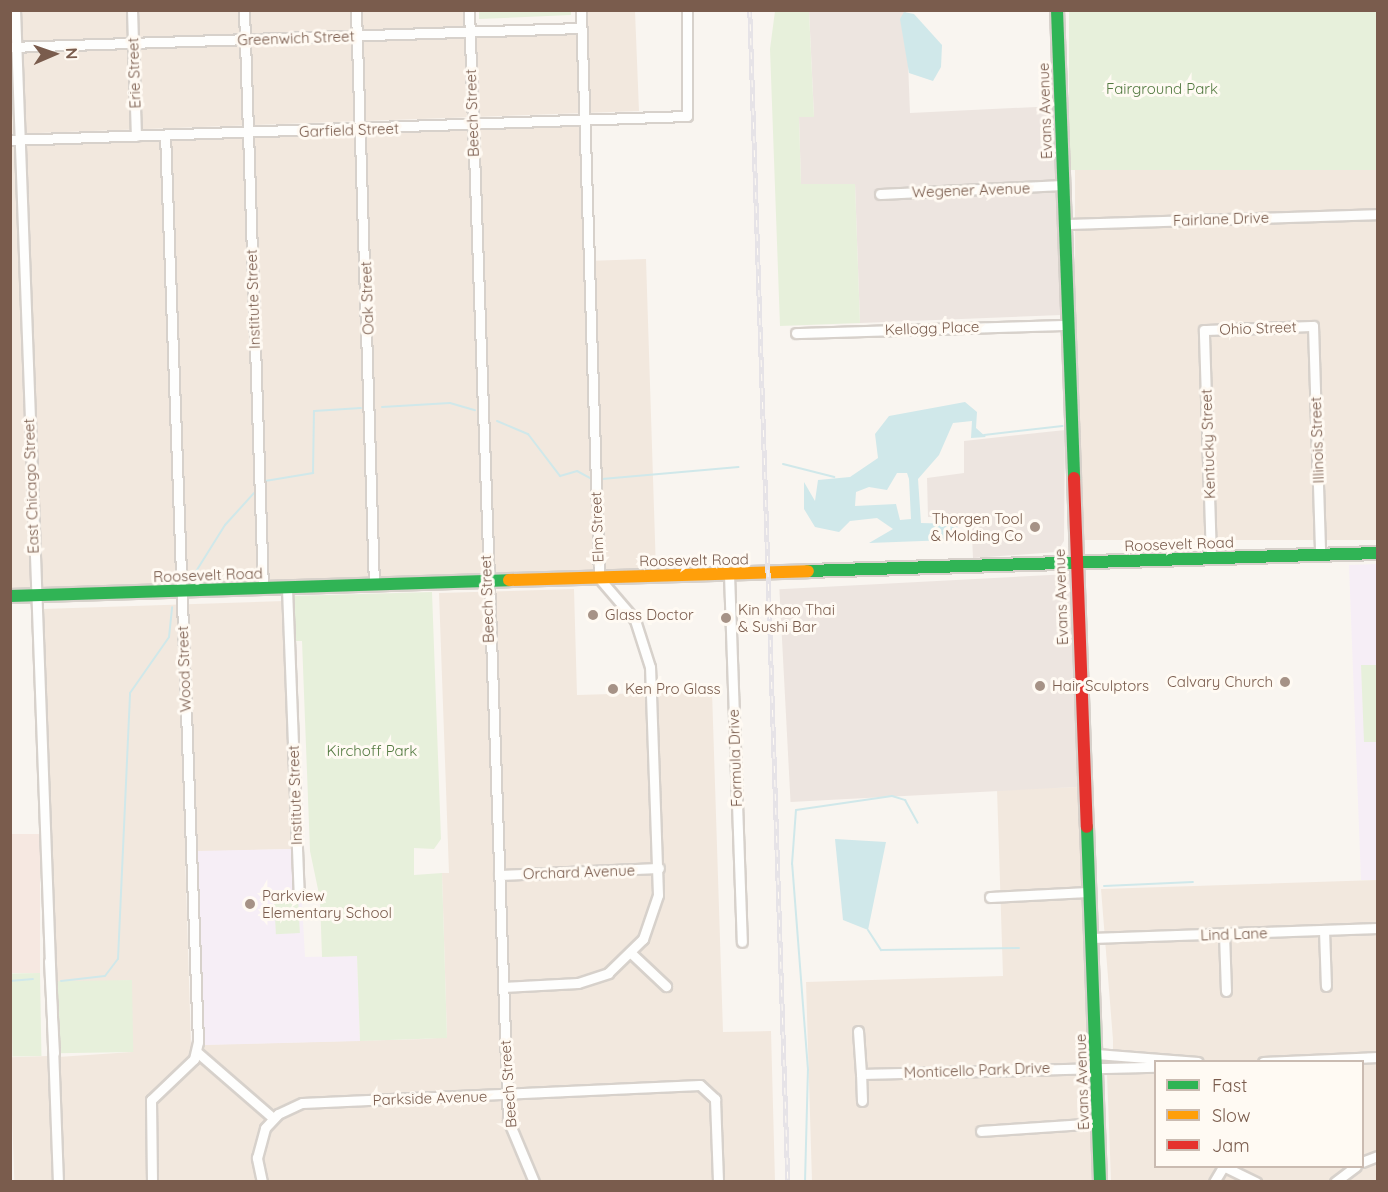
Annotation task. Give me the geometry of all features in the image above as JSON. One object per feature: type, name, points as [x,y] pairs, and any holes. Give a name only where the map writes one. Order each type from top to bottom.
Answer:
[{"type":"street","name":"East Chicago Street","points":[[15,10],[13,47],[15,140],[58,1182]]},
{"type":"street","name":"Erie Street","points":[[132,10],[136,136]]},
{"type":"street","name":"Institute Street","points":[[244,10],[262,588]]},
{"type":"street","name":"Oak Street","points":[[356,10],[374,585]]},
{"type":"street","name":"Beech Street","points":[[469,10],[487,581],[507,1095],[513,1138],[534,1182]]},
{"type":"street","name":"Elm Street","points":[[503,987],[589,981],[632,954],[652,921],[659,868],[645,642],[635,620],[598,578],[581,10]]},
{"type":"street","name":"Garfield Street","points":[[15,140],[473,126],[687,116],[687,10]]},
{"type":"street","name":"Evans Avenue","points":[[1058,10],[1074,563],[1100,1122],[1100,1182]]},
{"type":"street","name":"Greenwich Street","points":[[13,47],[581,28]]},
{"type":"street","name":"Wood Street","points":[[165,135],[197,1052]]},
{"type":"street","name":"Wegener Avenue","points":[[880,194],[1063,185]]},
{"type":"street","name":"Fairlane Drive","points":[[1065,224],[1377,214]]},
{"type":"street","name":"Kellogg Place","points":[[796,333],[1067,325]]},
{"type":"street","name":"Ohio Street","points":[[1204,330],[1313,326]]},
{"type":"street","name":"Illinois Street","points":[[1313,326],[1320,555]]},
{"type":"street","name":"Kentucky Street","points":[[1204,330],[1211,558]]},
{"type":"street","name":"Roosevelt Road","points":[[10,597],[1377,553]]},
{"type":"street","name":"Formula Drive","points":[[729,574],[742,942]]},
{"type":"street","name":"Institute Street","points":[[287,588],[300,895]]},
{"type":"street","name":"Orchard Avenue","points":[[499,875],[659,868]]},
{"type":"street","points":[[990,897],[1088,892]]},
{"type":"street","name":"Lind Lane","points":[[1091,938],[1377,928]]},
{"type":"street","points":[[1324,930],[1326,986]]},
{"type":"street","points":[[1224,934],[1226,991]]},
{"type":"street","points":[[632,954],[666,986]]},
{"type":"street","points":[[858,1031],[862,1101]]},
{"type":"street","points":[[152,1182],[152,1096],[197,1052],[273,1118],[258,1147],[262,1182]]},
{"type":"street","points":[[1309,1060],[1377,1057]]},
{"type":"street","name":"Monticello Park Drive","points":[[861,1074],[1097,1060],[1154,1061]]},
{"type":"street","name":"Monticello Park Drive","points":[[1097,1060],[1154,1067]]},
{"type":"street","name":"Parkside Avenue","points":[[273,1118],[310,1101],[507,1095],[700,1085],[716,1099],[718,1182]]},
{"type":"street","points":[[981,1131],[1100,1122]]},
{"type":"street","points":[[1214,1182],[1222,1168]]},
{"type":"street","points":[[1225,1168],[1256,1182]]},
{"type":"street","points":[[1335,1182],[1355,1168]]},
{"type":"shaded area","points":[[809,10],[906,11],[910,113],[1056,106],[1062,315],[860,323],[855,184],[801,185],[799,117],[814,116]]},
{"type":"shaded area","points":[[10,11],[464,11],[466,37],[587,32],[586,11],[635,11],[639,111],[11,134]]},
{"type":"shaded area","points":[[582,124],[586,261],[646,259],[656,571],[11,590],[10,144]]},
{"type":"shaded area","points":[[1075,162],[1377,162],[1377,540],[1075,540]]},
{"type":"shaded area","points":[[1065,430],[1064,541],[1057,552],[973,558],[971,515],[928,517],[927,478],[964,473],[964,441]]},
{"type":"shaded area","points":[[1377,564],[1377,880],[1361,880],[1349,565]]},
{"type":"shaded area","points":[[1069,574],[1080,787],[791,802],[779,589]]},
{"type":"shaded area","points":[[574,589],[577,695],[712,691],[723,1032],[771,1031],[775,1181],[63,1181],[58,1057],[132,1052],[132,980],[56,985],[42,609],[284,601],[291,849],[185,852],[191,1045],[425,1039],[447,1037],[442,873],[449,873],[439,593]]},
{"type":"shaded area","points":[[1079,787],[1095,1181],[812,1181],[806,982],[1003,976],[997,789]]},
{"type":"shaded area","points":[[10,834],[40,834],[40,973],[10,973]]},
{"type":"shaded area","name":"Parkview Elementary School","points":[[299,849],[305,957],[357,956],[360,1041],[205,1045],[196,851]]},
{"type":"shaded area","points":[[1377,880],[1377,1181],[1111,1181],[1107,1074],[1113,1072],[1113,1040],[1101,889]]},
{"type":"shaded area","points":[[48,1056],[52,1181],[14,1182],[10,1057]]},
{"type":"green space","points":[[479,11],[571,11],[571,15],[479,19]]},
{"type":"green space","points":[[775,11],[809,11],[814,117],[799,117],[801,184],[855,184],[860,323],[780,326],[770,49]]},
{"type":"green space","name":"Fairground Park","points":[[1069,11],[1377,11],[1377,170],[1069,170]]},
{"type":"green space","name":"Kirchoff Park","points":[[432,592],[441,839],[434,849],[414,848],[414,875],[442,873],[447,1038],[360,1041],[357,956],[322,957],[320,899],[310,851],[302,641],[293,641],[291,596]]},
{"type":"green space","points":[[1361,665],[1377,665],[1377,742],[1364,742]]},
{"type":"green space","points":[[298,897],[300,933],[276,934],[274,898]]},
{"type":"green space","points":[[40,973],[41,1056],[12,1056],[11,974]]},
{"type":"green space","points":[[132,980],[133,1052],[57,1053],[56,981]]},
{"type":"water","points":[[904,12],[914,14],[942,45],[941,67],[933,81],[909,73],[900,19]]},
{"type":"water","points":[[965,402],[977,412],[976,428],[986,437],[971,438],[972,421],[953,423],[939,455],[918,479],[921,523],[957,524],[958,532],[949,540],[869,543],[893,529],[877,518],[850,521],[839,532],[815,527],[804,509],[804,482],[815,501],[818,480],[850,477],[878,458],[875,434],[889,416]],"holes":[[[897,473],[907,473],[911,519],[900,520],[896,504],[855,506],[856,492],[869,487],[887,490]]]},
{"type":"water","points":[[835,839],[886,842],[868,930],[843,920]]},
{"type":"waterway","points":[[382,407],[450,403],[475,410]]},
{"type":"waterway","points":[[265,481],[313,473],[314,411],[361,408]]},
{"type":"waterway","points":[[497,421],[528,434],[560,476],[577,471],[590,478]]},
{"type":"waterway","points":[[984,435],[1062,426]]},
{"type":"waterway","points":[[783,464],[834,477]]},
{"type":"waterway","points":[[602,479],[738,467]]},
{"type":"waterway","points":[[190,581],[225,525],[254,493]]},
{"type":"waterway","points":[[61,981],[105,976],[118,959],[130,693],[169,637],[172,607]]},
{"type":"waterway","points":[[805,1182],[808,1070],[792,864],[796,810],[892,796],[905,800],[918,823]]},
{"type":"waterway","points":[[1104,886],[1193,882]]},
{"type":"waterway","points":[[868,930],[881,950],[1019,948]]},
{"type":"waterway","points":[[10,981],[33,979]]},
{"type":"railway","points":[[750,10],[788,1182]]},
{"type":"traffic: fast","points":[[1057,10],[1074,478]]},
{"type":"traffic: fast","points":[[808,571],[1378,553]]},
{"type":"traffic: fast","points":[[10,596],[509,580]]},
{"type":"traffic: fast","points":[[1087,827],[1100,1182]]},
{"type":"traffic: slow","points":[[509,580],[808,571]]},
{"type":"traffic: jam","points":[[1074,478],[1087,827]]},
{"type":"place","name":"Thorgen Tool & Molding Co","points":[[1035,527]]},
{"type":"place","name":"Glass Doctor","points":[[593,615]]},
{"type":"place","name":"Kin Khao Thai & Sushi Bar","points":[[726,618]]},
{"type":"place","name":"Calvary Church","points":[[1285,682]]},
{"type":"place","name":"Hair Sculptors","points":[[1040,686]]},
{"type":"place","name":"Ken Pro Glass","points":[[613,689]]},
{"type":"place","name":"Parkview Elementary School","points":[[250,904]]}]
